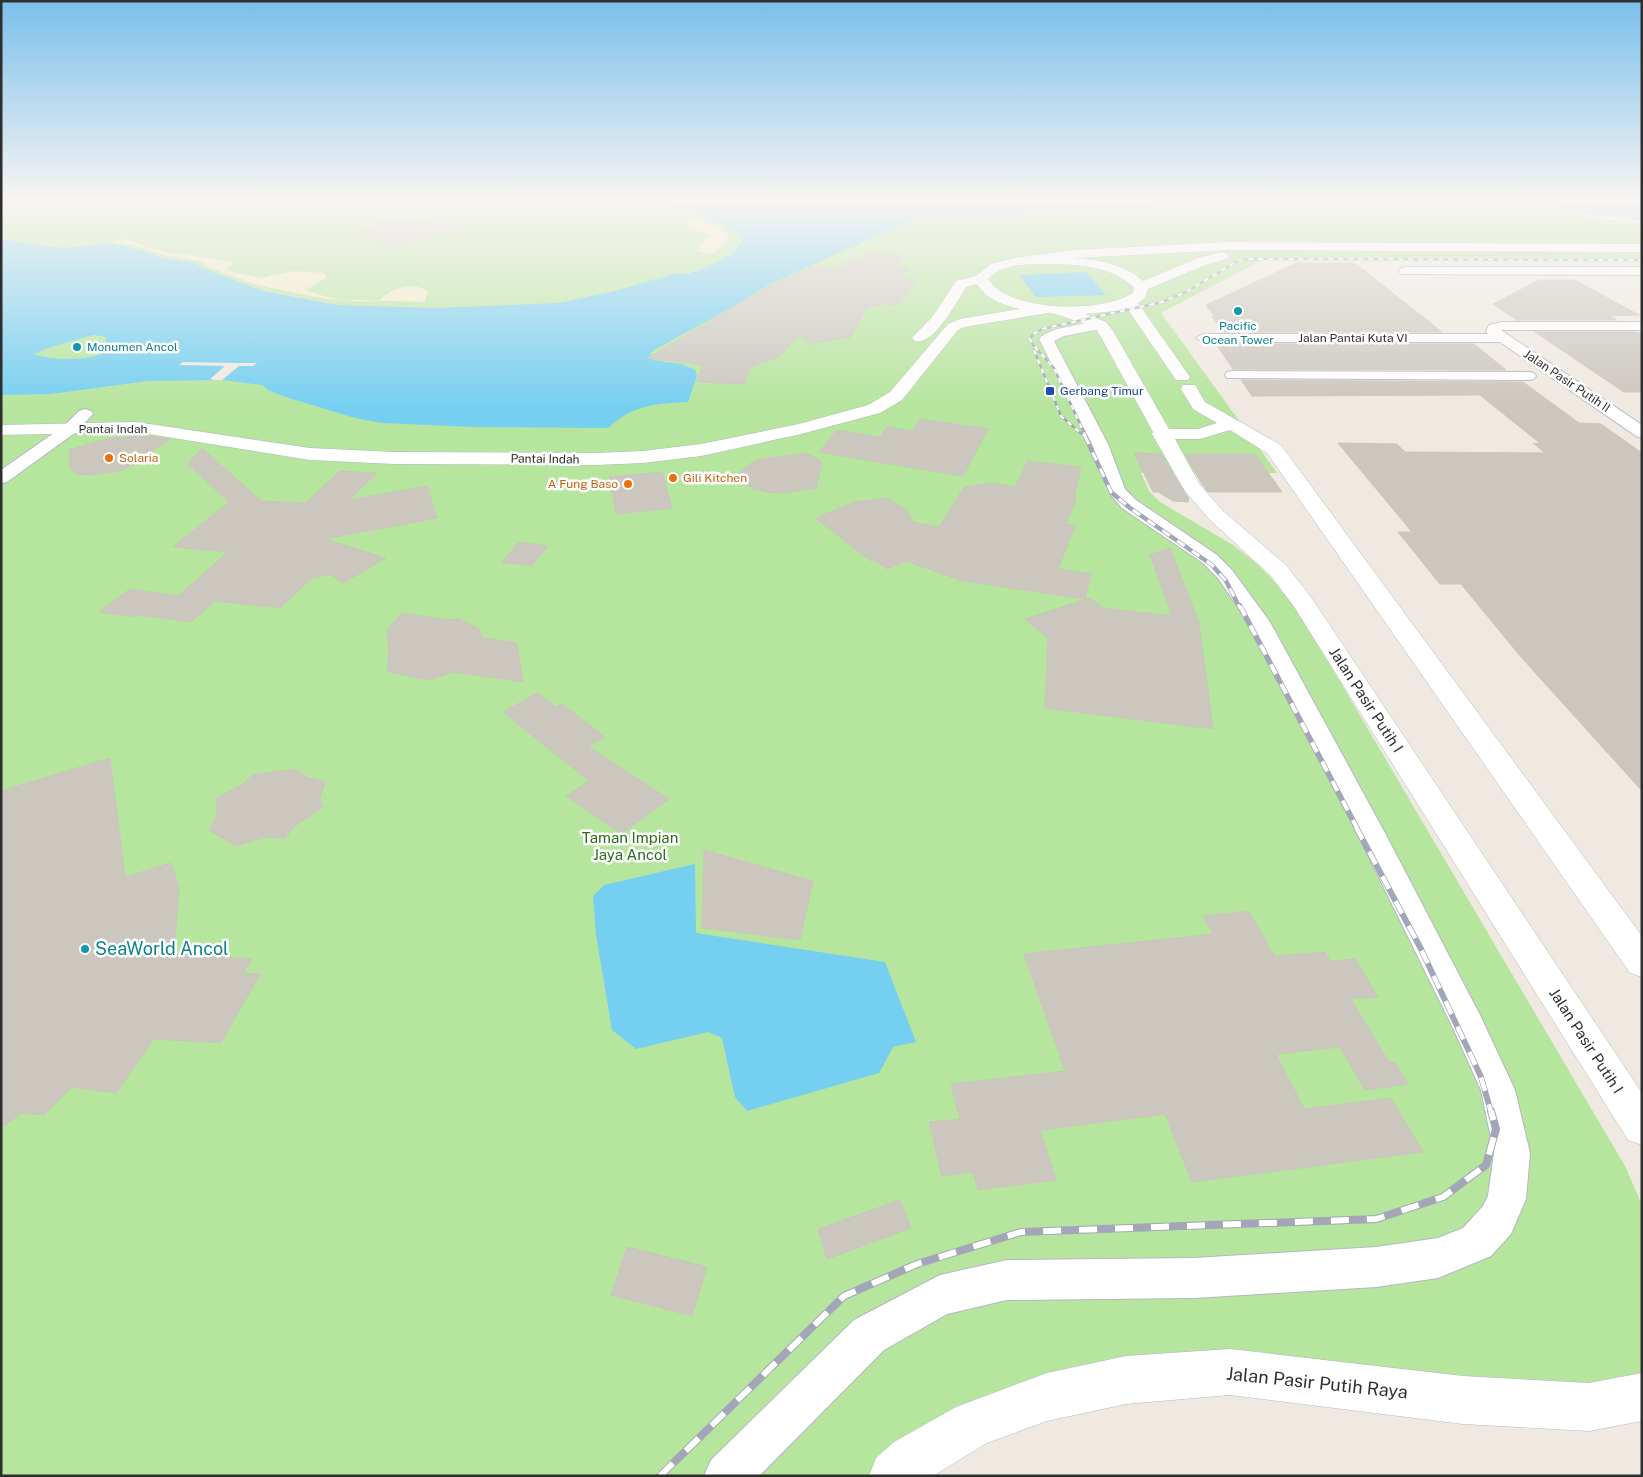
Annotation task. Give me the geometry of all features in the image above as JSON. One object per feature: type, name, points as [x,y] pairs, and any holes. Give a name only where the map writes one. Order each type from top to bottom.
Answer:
[{"type":"street","points":[[906,352],[938,319],[962,284],[981,279],[991,270]]},
{"type":"street","points":[[1053,310],[1098,310],[1130,302],[1140,295],[1141,287],[1136,280],[1114,270]]},
{"type":"street","points":[[1141,287],[1182,270]]},
{"type":"street","points":[[1406,271],[1642,271]]},
{"type":"street","points":[[981,279],[983,286],[991,293],[1005,300],[1053,310],[1101,326]]},
{"type":"street","points":[[1130,302],[1199,405],[1274,448],[1642,963]]},
{"type":"street","name":"Pantai Indah","points":[[1,430],[149,428],[310,454],[337,456],[596,459],[643,457],[701,450],[801,429],[874,409],[896,396],[953,327],[960,323],[1053,310]]},
{"type":"street","points":[[727,1476],[869,1335],[940,1295],[1007,1280],[1194,1278],[1376,1267],[1438,1258],[1477,1242],[1497,1220],[1507,1199],[1512,1153],[1498,1090],[1468,1025],[1371,833],[1259,622],[1225,574],[1210,559],[1129,504],[1117,491],[1100,444],[1046,339],[1049,336],[1060,333],[1101,326]]},
{"type":"street","name":"Jalan Pasir Putih I","points":[[1101,326],[1108,334],[1192,487],[1202,501],[1278,570],[1303,602],[1642,1127]]},
{"type":"street","name":"Jalan Pantai Kuta VI","points":[[1202,338],[1330,338],[1499,333],[1516,326],[1642,326]]},
{"type":"street","name":"Jalan Pasir Putih II","points":[[1499,333],[1642,433]]},
{"type":"street","points":[[1330,338],[1343,350]]},
{"type":"street","points":[[1356,363],[1381,387]]},
{"type":"street","points":[[1232,375],[1529,376]]},
{"type":"street","name":"Pantai Indah","points":[[1,417],[143,413],[287,438],[373,446],[616,448],[664,444],[699,438],[824,411],[852,402],[875,391],[881,385]]},
{"type":"street","points":[[1613,413],[1642,413]]},
{"type":"street","points":[[1,478],[70,429],[85,414]]},
{"type":"street","points":[[1162,434],[1200,434],[1230,424]]},
{"type":"street","name":"Jalan Pasir Putih Raya","points":[[894,1476],[912,1460],[972,1424],[1046,1398],[1126,1380],[1230,1372],[1463,1400],[1589,1406],[1642,1397]]},
{"type":"green space","name":"Taman Impian Jaya Ancol","points":[[1,270],[1243,270],[1161,313],[1277,473],[1141,473],[1149,491],[1160,502],[1233,545],[1256,563],[1281,588],[1302,617],[1625,1166],[1642,1205],[1642,1397],[1126,1380],[894,1476],[1,1476]]},
{"type":"sand","points":[[216,270],[228,270],[262,278],[294,271],[323,273],[327,277],[306,290],[342,300],[325,299],[257,285]]},
{"type":"sand","points":[[412,286],[428,291],[425,302],[376,301],[400,288]]},
{"type":"sand","points":[[342,300],[376,301],[363,302]]},
{"type":"water","points":[[1,270],[208,270],[263,291],[337,305],[435,308],[559,303],[614,291],[677,273],[688,274],[700,270],[801,270],[770,284],[731,308],[654,350],[650,354],[653,360],[681,364],[695,370],[697,376],[688,402],[645,407],[627,414],[608,428],[473,427],[382,423],[355,418],[289,398],[269,391],[262,385],[222,380],[148,381],[51,394],[1,395]],"holes":[[[93,335],[106,337],[103,353],[97,356],[69,359],[49,358],[34,354]]]},
{"type":"water","points":[[1086,272],[1106,295],[1036,297],[1019,275]]},
{"type":"water","points":[[695,864],[696,933],[885,962],[916,1042],[893,1047],[879,1073],[747,1111],[735,1097],[722,1038],[708,1032],[636,1049],[612,1030],[596,935],[593,896],[604,885]]},
{"type":"pier","points":[[183,362],[257,363],[253,366],[239,366],[222,380],[215,380],[210,379],[225,366],[179,365]]},
{"type":"building","points":[[806,270],[908,270],[900,277],[917,282],[897,306],[885,303],[866,308],[851,337],[810,344],[800,334],[779,357],[751,367],[744,384],[697,382],[703,365],[647,358],[777,282]]},
{"type":"building","points":[[1281,270],[1364,270],[1442,332],[1221,332],[1217,327],[1221,327],[1212,317],[1215,317],[1206,305]]},
{"type":"building","points":[[1539,280],[1575,280],[1639,315],[1609,316],[1617,320],[1517,320],[1493,304]]},
{"type":"building","points":[[1535,332],[1637,332],[1642,334],[1642,392],[1624,392]]},
{"type":"building","points":[[1216,344],[1474,344],[1506,370],[1233,369]]},
{"type":"building","points":[[1241,380],[1523,382],[1579,423],[1601,424],[1642,453],[1642,791],[1521,657],[1461,584],[1440,584],[1398,532],[1412,532],[1338,443],[1397,444],[1405,452],[1545,453],[1533,443],[1541,444],[1480,395],[1252,396]]},
{"type":"building","points":[[921,419],[988,429],[963,476],[819,452],[837,430],[880,437],[887,427],[912,431]]},
{"type":"building","name":"Solaria","points":[[140,435],[170,439],[124,470],[91,475],[77,474],[70,469],[69,450],[106,439]]},
{"type":"building","points":[[202,448],[261,501],[305,503],[340,471],[377,473],[349,500],[427,486],[437,518],[325,539],[386,558],[343,583],[330,574],[311,579],[280,608],[215,601],[191,622],[99,612],[130,589],[178,596],[228,552],[173,547],[229,502],[188,464]]},
{"type":"building","points":[[806,453],[822,462],[816,488],[784,493],[768,492],[754,489],[734,477],[751,463],[762,459]]},
{"type":"building","points":[[1134,453],[1161,454],[1189,499],[1188,502],[1173,501],[1158,492],[1153,492]]},
{"type":"building","points":[[1185,454],[1255,454],[1282,492],[1208,492]]},
{"type":"building","points":[[1028,461],[1081,467],[1074,499],[1076,500],[1066,524],[1075,526],[1058,569],[1091,574],[1085,599],[963,581],[906,561],[887,569],[875,560],[871,561],[815,518],[855,502],[886,498],[907,510],[913,522],[939,527],[964,487],[991,483],[1015,487]]},
{"type":"building","points":[[662,472],[672,508],[616,514],[609,477]]},
{"type":"building","points":[[519,542],[548,546],[531,566],[502,562]]},
{"type":"building","points":[[1170,548],[1199,623],[1213,729],[1045,708],[1048,638],[1025,619],[1090,598],[1103,608],[1172,616],[1150,555]]},
{"type":"building","points":[[402,613],[447,620],[459,619],[479,629],[481,637],[517,643],[523,682],[453,672],[428,680],[387,671],[389,651],[387,630]]},
{"type":"building","points":[[538,693],[556,707],[562,704],[605,737],[588,746],[669,799],[621,834],[566,796],[589,781],[503,712]]},
{"type":"building","name":"SeaWorld Ancol","points":[[110,758],[125,877],[171,863],[179,888],[174,954],[252,959],[243,973],[260,974],[221,1043],[154,1039],[116,1093],[72,1087],[44,1115],[21,1113],[1,1128],[1,791]]},
{"type":"building","points":[[295,769],[306,777],[325,782],[320,799],[323,807],[294,827],[285,838],[266,837],[236,846],[209,830],[217,816],[217,798],[243,784],[253,775]]},
{"type":"building","points":[[704,850],[813,881],[800,940],[702,928]]},
{"type":"building","points":[[1249,911],[1274,956],[1325,952],[1330,961],[1355,959],[1378,997],[1351,999],[1389,1062],[1394,1062],[1408,1084],[1365,1090],[1340,1047],[1276,1054],[1304,1109],[1391,1098],[1423,1152],[1192,1182],[1165,1114],[1040,1130],[1056,1180],[978,1190],[973,1172],[942,1176],[929,1122],[960,1119],[951,1084],[1065,1071],[1024,954],[1213,934],[1203,916]]},
{"type":"building","points":[[900,1200],[911,1228],[827,1259],[818,1229]]},
{"type":"building","points":[[627,1247],[707,1267],[692,1316],[611,1295]]},
{"type":"railway","points":[[1086,437],[1054,368],[1033,345],[1030,339],[1033,334],[1042,329],[1162,302],[1186,292],[1223,270]]},
{"type":"railway","points":[[1034,350],[1061,416],[1084,436]]},
{"type":"railway","points":[[1085,436],[1111,492],[1130,508],[1212,565],[1226,581],[1240,608]]},
{"type":"railway","points":[[1240,606],[1357,828]]},
{"type":"railway","points":[[1356,827],[1421,949],[1481,1077],[1491,1112]]},
{"type":"railway","points":[[660,1476],[844,1296],[917,1264],[1021,1232],[1376,1219],[1443,1197],[1486,1165],[1496,1129],[1491,1111]]},
{"type":"place","name":"Pacific Ocean Tower","points":[[1238,311]]},
{"type":"place","name":"Monumen Ancol","points":[[77,347]]},
{"type":"place","name":"Gerbang Timur","points":[[1050,391]]},
{"type":"place","name":"Solaria","points":[[109,458]]},
{"type":"place","name":"Gili Kitchen","points":[[673,478]]},
{"type":"place","name":"A Fung Baso","points":[[628,484]]},
{"type":"place","name":"SeaWorld Ancol","points":[[85,949]]}]
